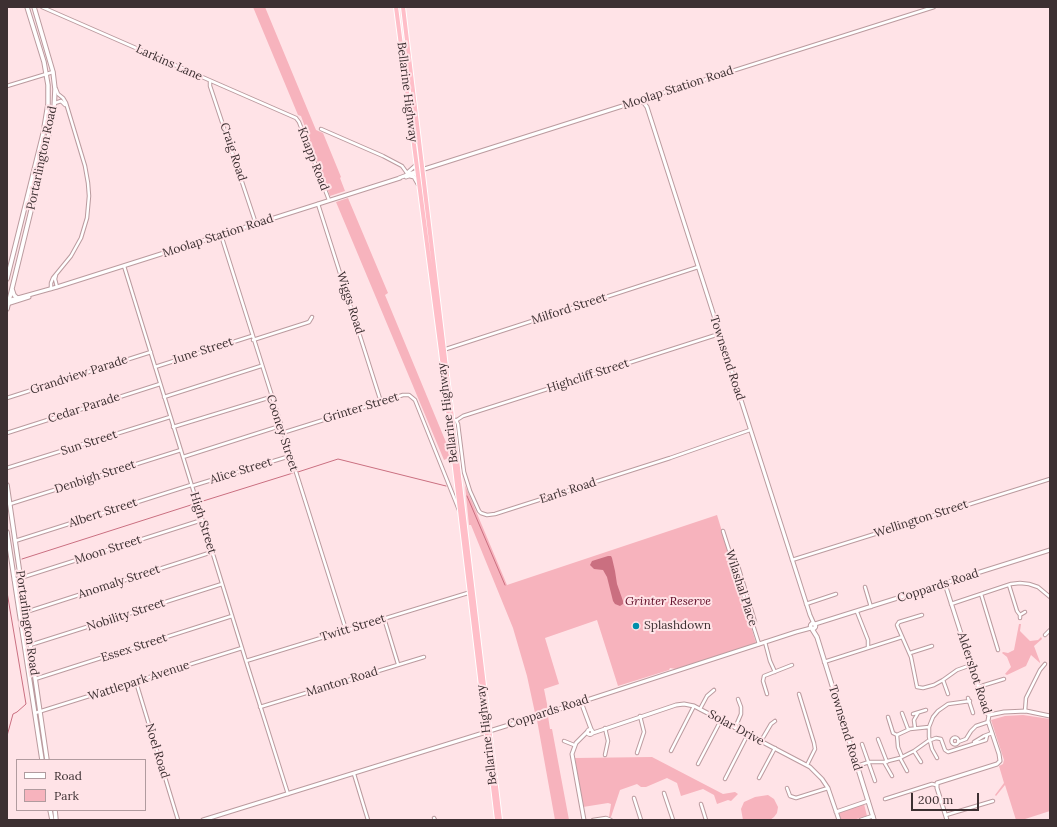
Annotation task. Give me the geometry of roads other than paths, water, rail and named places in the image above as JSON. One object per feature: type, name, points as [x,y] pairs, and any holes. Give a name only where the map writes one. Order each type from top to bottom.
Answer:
[{"type":"highway","name":"Bellarine Highway","points":[[396,7],[416,165],[453,420],[463,503],[470,591]]},
{"type":"highway","name":"Bellarine Highway","points":[[403,7],[443,351]]},
{"type":"highway","name":"Bellarine Highway","points":[[453,420],[460,514],[500,820]]},
{"type":"highway","points":[[458,496],[463,503]]},
{"type":"highway","name":"Bellarine Highway","points":[[488,732],[497,820]]},
{"type":"main road","name":"Portarlington Road","points":[[7,279],[46,119],[48,93],[47,74],[27,7]]},
{"type":"main road","name":"Portarlington Road","points":[[8,304],[52,123],[55,103],[53,72],[34,7]]},
{"type":"main road","points":[[12,288],[14,296],[20,298]]},
{"type":"main road","name":"Portarlington Road","points":[[7,485],[47,759]]},
{"type":"main road","name":"Portarlington Road","points":[[7,532],[42,759]]},
{"type":"main road","name":"Townsend Road","points":[[813,626],[873,818]]},
{"type":"street","name":"Larkins Lane","points":[[42,7],[296,118]]},
{"type":"street","name":"Moolap Station Road","points":[[8,304],[20,298],[635,102],[642,102],[647,98],[934,7]]},
{"type":"street","points":[[7,86],[53,72]]},
{"type":"street","name":"Craig Road","points":[[210,81],[210,86],[256,224]]},
{"type":"street","points":[[51,289],[52,280],[71,256],[81,238],[87,218],[89,203],[85,166],[64,100],[55,88]]},
{"type":"street","points":[[55,103],[62,101],[67,109]]},
{"type":"street","name":"Townsend Road","points":[[642,102],[647,107],[813,626]]},
{"type":"street","name":"Knapp Road","points":[[296,118],[299,122],[329,200]]},
{"type":"street","points":[[321,130],[383,156],[402,166],[407,175],[414,177],[419,186]]},
{"type":"street","points":[[407,175],[416,165]]},
{"type":"street","name":"Wiggs Road","points":[[318,204],[381,402]]},
{"type":"street","name":"Cooney Street","points":[[221,235],[282,433],[346,630]]},
{"type":"street","name":"High Street","points":[[124,266],[287,794]]},
{"type":"street","name":"Milford Street","points":[[443,351],[698,267]]},
{"type":"street","points":[[56,274],[55,279],[57,287]]},
{"type":"street","name":"Moolap Station Road","points":[[8,304],[38,293]]},
{"type":"street","points":[[253,340],[309,322],[312,317]]},
{"type":"street","name":"Highcliff Street","points":[[453,420],[719,334]]},
{"type":"street","name":"June Street","points":[[155,367],[252,336]]},
{"type":"street","name":"Grandview Parade","points":[[7,398],[151,352]]},
{"type":"street","points":[[164,397],[261,366]]},
{"type":"street","name":"Cedar Parade","points":[[7,433],[160,384]]},
{"type":"street","name":"Grinter Street","points":[[282,433],[405,394],[409,395],[413,397],[460,514]]},
{"type":"street","points":[[174,427],[271,397]]},
{"type":"street","name":"Sun Street","points":[[7,468],[170,417]]},
{"type":"street","name":"Earls Road","points":[[453,420],[459,429],[464,472],[467,483],[476,507],[481,513],[487,515],[495,514],[670,458],[750,430]]},
{"type":"street","points":[[183,457],[280,426]]},
{"type":"street","name":"Denbigh Street","points":[[10,504],[181,450]]},
{"type":"street","name":"Alice Street","points":[[192,486],[290,456]]},
{"type":"street","name":"Wellington Street","points":[[792,560],[1050,478]]},
{"type":"street","name":"Albert Street","points":[[15,541],[192,486]]},
{"type":"street","name":"Grinter Street","points":[[451,490],[458,496]]},
{"type":"street","name":"Moon Street","points":[[14,580],[202,520]]},
{"type":"street","name":"Wilashal Place","points":[[723,532],[759,644]]},
{"type":"street","name":"Coppards Road","points":[[203,820],[488,732],[1050,550]]},
{"type":"street","name":"Anomaly Street","points":[[26,612],[212,552]]},
{"type":"street","points":[[951,604],[1008,585],[1020,583],[1033,585],[1042,589],[1050,597]]},
{"type":"street","name":"Nobility Street","points":[[30,645],[222,584]]},
{"type":"street","name":"Aldershot Road","points":[[936,784],[999,762],[1000,757],[989,722],[989,715],[986,711],[945,584]]},
{"type":"street","points":[[1008,585],[1020,617],[1026,612]]},
{"type":"street","points":[[865,587],[871,608]]},
{"type":"street","name":"Twitt Street","points":[[246,661],[470,591]]},
{"type":"street","points":[[806,604],[836,594]]},
{"type":"street","points":[[981,594],[998,650]]},
{"type":"street","points":[[857,612],[868,640],[868,648]]},
{"type":"street","points":[[922,615],[898,623],[897,626],[910,653],[917,687],[926,688],[943,680],[957,670],[971,665]]},
{"type":"street","name":"Essex Street","points":[[35,679],[232,616]]},
{"type":"street","points":[[384,618],[398,664]]},
{"type":"street","points":[[1045,635],[1050,630]]},
{"type":"street","points":[[824,662],[902,637]]},
{"type":"street","points":[[765,642],[770,662],[775,672]]},
{"type":"street","points":[[910,653],[932,646]]},
{"type":"street","name":"Wattlepark Avenue","points":[[35,713],[242,648]]},
{"type":"street","name":"Manton Road","points":[[260,708],[424,657]]},
{"type":"street","points":[[1025,711],[1026,698],[1040,670],[1045,664]]},
{"type":"street","points":[[767,694],[763,677],[792,665]]},
{"type":"street","points":[[978,687],[1004,679]]},
{"type":"street","points":[[943,680],[948,694]]},
{"type":"street","name":"Noel Road","points":[[136,682],[178,820]]},
{"type":"street","points":[[700,709],[707,696],[714,690]]},
{"type":"street","points":[[799,694],[815,749],[807,765]]},
{"type":"street","points":[[735,728],[741,714],[741,707],[738,699]]},
{"type":"street","points":[[937,758],[930,740],[929,727],[933,717],[941,708],[952,703],[969,700],[973,713]]},
{"type":"street","points":[[581,702],[590,731],[583,735],[574,745],[573,757],[584,820]]},
{"type":"street","name":"Solar Drive","points":[[590,731],[600,730],[676,705],[684,704],[694,706],[807,765],[818,774],[828,788],[839,820]]},
{"type":"street","points":[[671,751],[694,706]]},
{"type":"street","points":[[913,714],[926,710]]},
{"type":"street","points":[[989,715],[1004,712],[1025,711],[1050,716]]},
{"type":"street","points":[[902,713],[908,729]]},
{"type":"street","points":[[915,728],[914,720],[918,713]]},
{"type":"street","points":[[637,753],[644,732],[640,716]]},
{"type":"street","points":[[888,718],[893,733],[897,735],[901,758],[907,771]]},
{"type":"street","points":[[698,764],[721,720]]},
{"type":"street","points":[[761,742],[771,724],[775,721]]},
{"type":"street","points":[[958,742],[966,739],[976,726],[989,722]]},
{"type":"street","points":[[897,735],[908,729],[929,727]]},
{"type":"street","points":[[605,728],[608,742],[605,754]]},
{"type":"street","points":[[857,766],[870,762],[885,762],[901,758],[930,740],[940,738],[944,749],[947,752],[987,739],[987,735],[992,733]]},
{"type":"street","points":[[725,779],[748,734]]},
{"type":"street","points":[[878,739],[885,762],[892,776]]},
{"type":"street","points":[[564,741],[574,745]]},
{"type":"street","points":[[862,744],[870,762],[875,781]]},
{"type":"street","points":[[759,778],[775,748]]},
{"type":"street","points":[[914,751],[921,762]]},
{"type":"street","points":[[354,774],[368,820]]},
{"type":"street","points":[[885,799],[936,784],[947,820]]},
{"type":"street","points":[[787,788],[790,796],[796,798],[828,788]]},
{"type":"street","points":[[664,793],[673,820]]},
{"type":"street","points":[[634,798],[641,820]]},
{"type":"street","points":[[836,812],[868,801]]},
{"type":"street","points":[[946,815],[993,801]]},
{"type":"street","points":[[701,804],[706,820]]},
{"type":"street","points":[[592,820],[606,818],[611,820]]},
{"type":"street","points":[[861,820],[873,818]]},
{"type":"waterway","points":[[298,472],[338,459],[446,486]]},
{"type":"waterway","points":[[200,502],[293,473]]},
{"type":"waterway","points":[[467,496],[505,585]]},
{"type":"waterway","points":[[22,559],[194,504]]},
{"type":"waterway","points":[[7,592],[26,704],[13,714],[7,736]]},
{"type":"place","name":"Splashdown","points":[[636,626]]},
{"type":"park label","name":"Grinter Reserve","points":[[668,602]]}]
